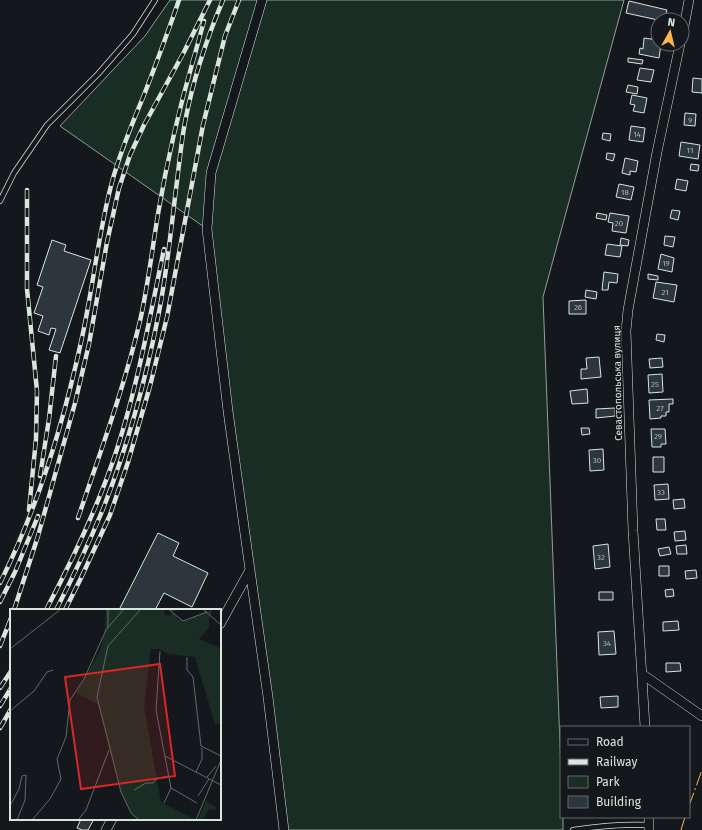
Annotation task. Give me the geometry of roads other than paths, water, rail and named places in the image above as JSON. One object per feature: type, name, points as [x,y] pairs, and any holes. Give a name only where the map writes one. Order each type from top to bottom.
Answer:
[{"type":"street","points":[[262,0],[211,173],[207,229],[228,411],[268,697],[284,830]]},
{"type":"street","points":[[687,12],[689,0]]},
{"type":"street","name":"Севастопольська вулиця","points":[[645,726],[633,531],[626,331],[628,310],[657,152],[678,52]]},
{"type":"street","points":[[221,622],[250,570]]},
{"type":"street","points":[[642,674],[702,716]]},
{"type":"street","points":[[106,830],[111,820]]},
{"type":"lane","points":[[0,201],[14,172],[47,125],[98,74],[133,34],[155,0]]},
{"type":"lane","points":[[573,830],[622,824],[649,824]]},
{"type":"railway","points":[[0,583],[26,525],[48,465],[74,373],[89,302],[103,221],[115,171],[179,0]]},
{"type":"railway","points":[[14,609],[38,536],[75,403],[89,344],[107,242],[119,188],[130,155],[144,125],[184,52],[210,0]]},
{"type":"railway","points":[[56,609],[81,560],[103,509],[136,412],[162,297],[182,139],[188,106],[201,60],[223,0]]},
{"type":"railway","points":[[66,609],[110,515],[128,462],[150,386],[167,317],[203,125],[225,36],[239,0]]},
{"type":"railway","points":[[193,61],[204,21]]},
{"type":"railway","points":[[78,518],[119,396],[134,346],[145,295],[165,174],[178,116],[194,57]]},
{"type":"railway","points":[[27,190],[27,289],[37,391],[36,439],[29,510]]},
{"type":"railway","points":[[47,609],[85,531],[102,491],[117,449],[131,400],[149,325],[164,249]]},
{"type":"railway","points":[[40,476],[49,419],[56,356]]},
{"type":"railway","points":[[0,602],[15,572],[38,516]]},
{"type":"railway","points":[[0,646],[10,621]]},
{"type":"railway","points":[[0,688],[10,673]]},
{"type":"railway","points":[[0,706],[10,690]]},
{"type":"railway","points":[[0,728],[10,711]]}]
